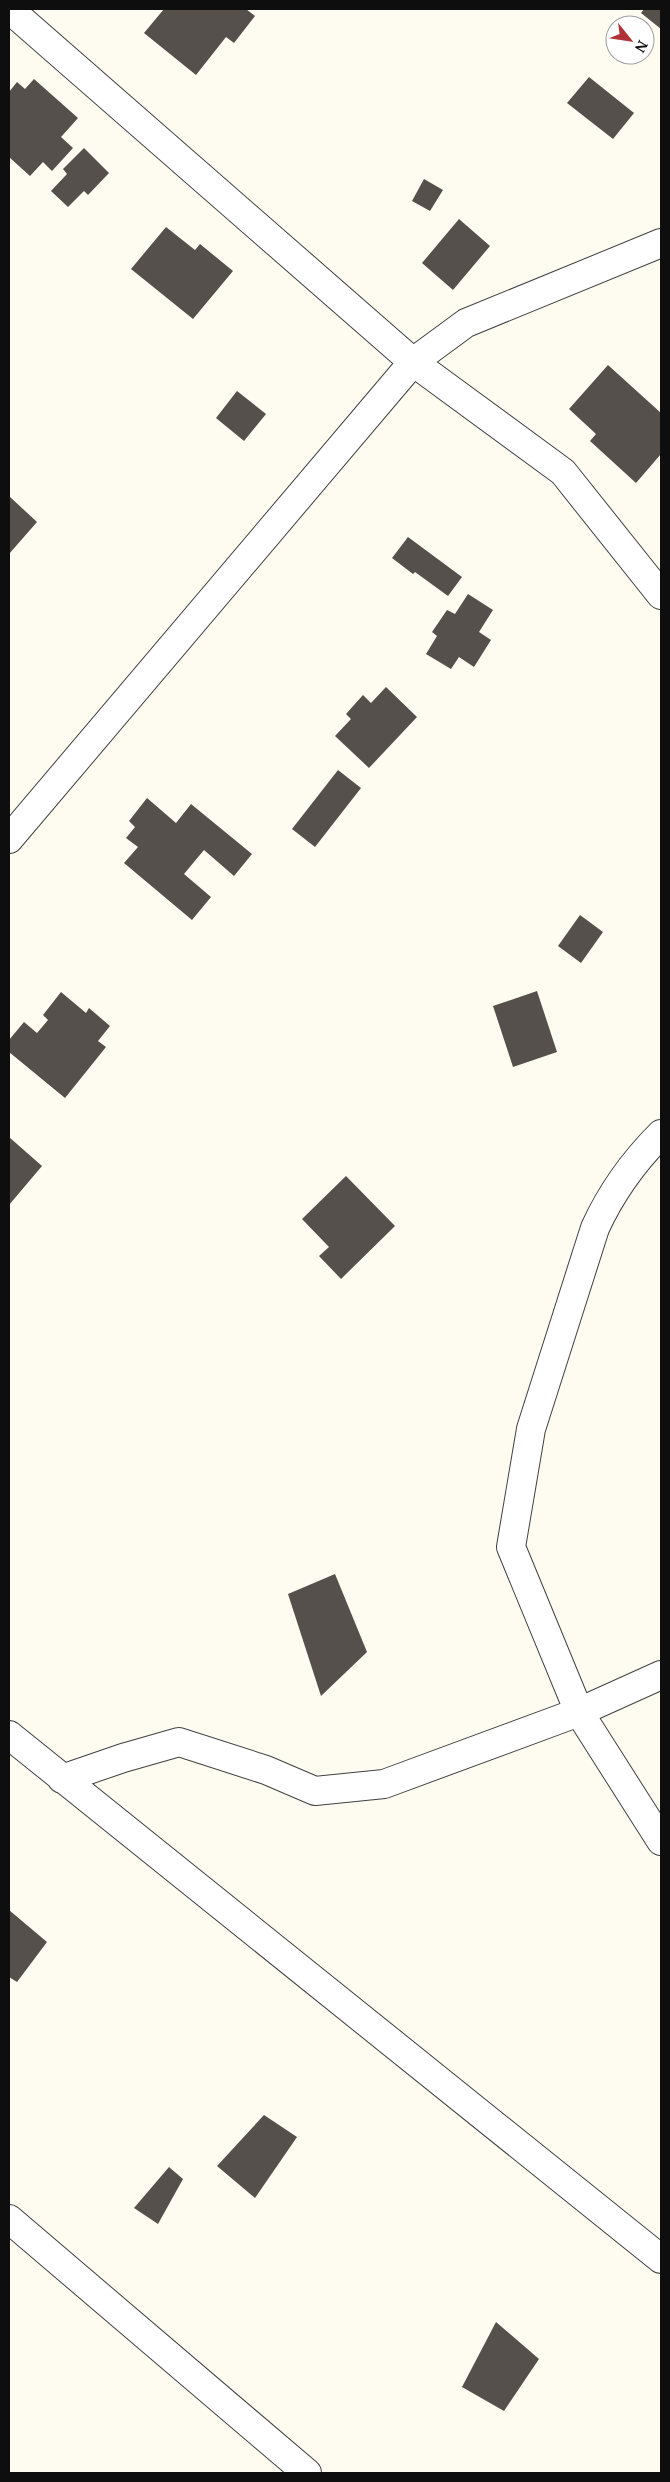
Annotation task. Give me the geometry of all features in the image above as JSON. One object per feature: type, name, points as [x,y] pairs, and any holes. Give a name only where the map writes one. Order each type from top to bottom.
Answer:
[{"type":"street","points":[[9,9],[413,362],[563,472],[661,595]]},
{"type":"street","points":[[9,839],[413,362],[466,323],[661,243]]},
{"type":"street","points":[[661,1134],[645,1150],[608,1201],[595,1228],[531,1429],[511,1547],[579,1712],[661,1841]]},
{"type":"street","points":[[62,1779],[123,1758],[179,1742],[266,1770],[315,1791],[384,1784],[579,1712],[661,1675]]},
{"type":"street","points":[[9,1735],[661,2259]]},
{"type":"street","points":[[9,2219],[307,2473]]},
{"type":"building","points":[[164,9],[246,9],[255,16],[234,43],[226,37],[196,75],[144,33]]},
{"type":"building","points":[[644,9],[661,9],[661,29],[655,24],[655,15],[644,15],[641,13]]},
{"type":"building","points":[[589,77],[634,113],[613,139],[567,103]]},
{"type":"building","points":[[34,79],[78,118],[61,137],[73,148],[52,171],[43,162],[30,176],[9,157],[9,92],[17,82],[25,89]]},
{"type":"building","points":[[84,148],[109,173],[88,195],[84,191],[68,207],[51,191],[67,174],[63,169]]},
{"type":"building","points":[[424,179],[443,190],[430,211],[412,201]]},
{"type":"building","points":[[459,219],[490,246],[453,290],[422,263]]},
{"type":"building","points":[[166,227],[195,250],[200,244],[233,271],[193,319],[131,269]]},
{"type":"building","points":[[608,365],[661,413],[661,454],[636,483],[590,441],[596,434],[569,409]]},
{"type":"building","points":[[237,391],[266,414],[244,441],[216,418]]},
{"type":"building","points":[[9,496],[37,522],[9,554]]},
{"type":"building","points":[[408,537],[462,577],[448,596],[392,558]]},
{"type":"building","points":[[468,594],[493,610],[479,632],[491,640],[474,667],[459,657],[451,669],[426,654],[437,636],[432,632],[447,610],[455,614]]},
{"type":"building","points":[[386,687],[417,717],[369,768],[335,736],[351,719],[346,714],[363,695],[371,703]]},
{"type":"building","points":[[338,770],[361,788],[315,847],[292,829]]},
{"type":"building","points":[[147,798],[176,823],[191,804],[252,854],[234,876],[204,850],[184,874],[211,897],[192,920],[124,863],[138,847],[126,838],[135,827],[129,821]]},
{"type":"building","points":[[580,915],[603,932],[581,963],[558,946]]},
{"type":"building","points":[[537,991],[557,1052],[513,1067],[493,1006]]},
{"type":"building","points":[[61,992],[86,1013],[89,1008],[110,1026],[98,1041],[106,1047],[65,1098],[9,1052],[9,1040],[24,1022],[37,1033],[48,1020],[43,1015]]},
{"type":"building","points":[[9,1137],[42,1166],[9,1205]]},
{"type":"building","points":[[346,1176],[395,1226],[341,1279],[319,1256],[329,1247],[302,1219]]},
{"type":"building","points":[[335,1574],[367,1652],[321,1696],[288,1594]]},
{"type":"building","points":[[9,1910],[47,1942],[17,1982],[9,1977]]},
{"type":"building","points":[[264,2115],[297,2137],[255,2198],[217,2166]]},
{"type":"building","points":[[169,2167],[183,2179],[158,2224],[134,2208]]},
{"type":"building","points":[[496,2322],[539,2359],[504,2411],[462,2387]]}]
